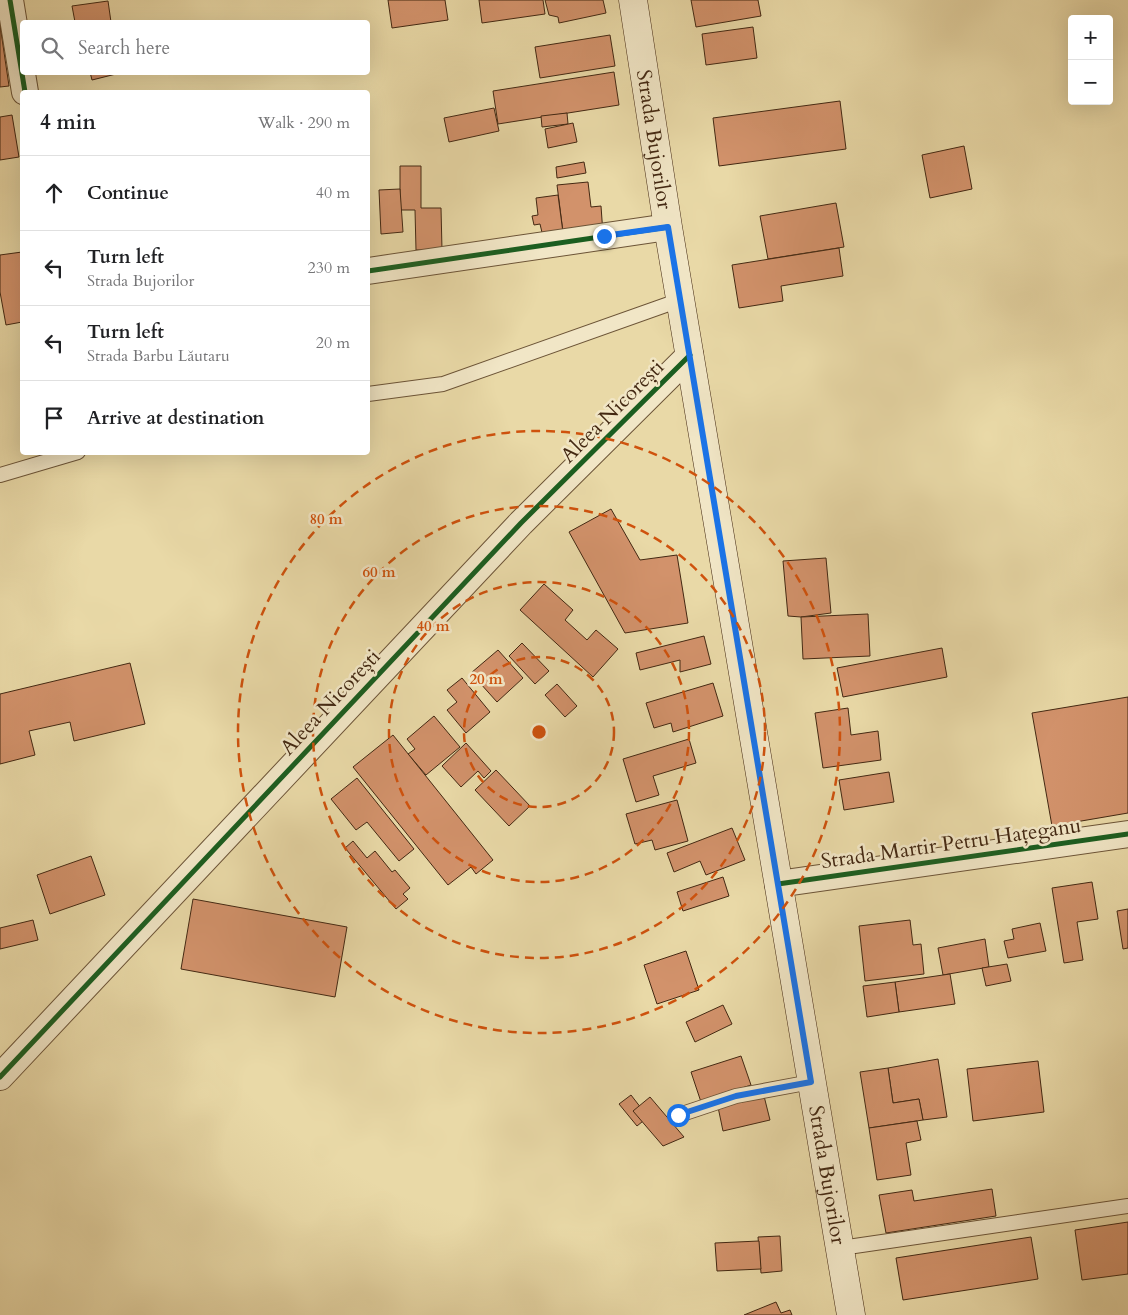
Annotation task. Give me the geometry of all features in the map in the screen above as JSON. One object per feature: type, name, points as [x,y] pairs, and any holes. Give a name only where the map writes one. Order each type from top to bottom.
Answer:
[{"type":"main road","name":"Strada Bujorilor","points":[[633,0],[680,300],[851,1315]]},
{"type":"street","points":[[10,0],[20,61]]},
{"type":"street","points":[[22,75],[25,90]]},
{"type":"street","points":[[370,271],[668,227]]},
{"type":"street","name":"Aleea Nicorești","points":[[0,1077],[521,523],[690,355]]},
{"type":"street","name":"Strada Martir Petru Hațeganu","points":[[778,884],[1128,834]]},
{"type":"lane","points":[[370,394],[443,384],[680,300]]},
{"type":"lane","points":[[0,475],[68,455]]},
{"type":"lane","points":[[678,1115],[736,1096],[811,1082]]},
{"type":"lane","points":[[841,1248],[1128,1206]]},
{"type":"building","points":[[388,0],[445,0],[448,20],[392,28]]},
{"type":"building","points":[[479,0],[543,0],[545,14],[482,23]]},
{"type":"building","points":[[545,0],[603,0],[606,13],[559,23],[558,17],[549,15]]},
{"type":"building","points":[[691,0],[758,0],[761,16],[696,27]]},
{"type":"building","points":[[108,1],[111,20],[75,20],[72,6]]},
{"type":"building","points":[[0,25],[9,86],[0,87]]},
{"type":"building","points":[[753,27],[757,58],[706,65],[702,34]]},
{"type":"building","points":[[610,35],[615,66],[540,78],[535,47]]},
{"type":"building","points":[[614,72],[619,105],[498,124],[493,91]]},
{"type":"building","points":[[91,75],[112,75],[92,80]]},
{"type":"building","points":[[840,101],[846,149],[719,166],[713,118]]},
{"type":"building","points":[[494,108],[499,131],[449,142],[444,118]]},
{"type":"building","points":[[567,113],[568,124],[542,127],[541,116]]},
{"type":"building","points":[[12,115],[19,157],[0,160],[0,117]]},
{"type":"building","points":[[573,123],[577,142],[548,148],[545,129]]},
{"type":"building","points":[[964,146],[972,189],[930,198],[922,155]]},
{"type":"building","points":[[584,162],[586,173],[557,178],[556,167]]},
{"type":"building","points":[[400,166],[421,166],[421,208],[441,208],[442,250],[416,250],[415,210],[400,210]]},
{"type":"building","points":[[588,182],[591,207],[601,206],[603,234],[564,240],[557,185]]},
{"type":"building","points":[[400,189],[403,232],[381,234],[379,190]]},
{"type":"building","points":[[558,195],[564,240],[544,241],[540,224],[534,225],[532,216],[538,215],[536,198]]},
{"type":"building","points":[[836,203],[844,247],[768,259],[760,216]]},
{"type":"building","points":[[839,248],[843,276],[781,286],[783,301],[739,308],[732,265]]},
{"type":"building","points":[[20,252],[20,322],[6,325],[0,292],[0,255]]},
{"type":"building","points":[[611,509],[640,560],[677,555],[688,623],[625,633],[569,532]]},
{"type":"building","points":[[826,558],[831,613],[801,617],[788,616],[783,561]]},
{"type":"building","points":[[544,584],[573,610],[565,620],[587,640],[596,630],[618,649],[593,677],[520,610]]},
{"type":"building","points":[[868,614],[870,656],[803,659],[801,617]]},
{"type":"building","points":[[704,636],[711,664],[680,672],[680,660],[640,670],[636,653]]},
{"type":"building","points":[[522,643],[549,671],[535,684],[509,656]]},
{"type":"building","points":[[942,648],[947,677],[843,697],[837,668]]},
{"type":"building","points":[[498,650],[523,678],[497,702],[471,673]]},
{"type":"building","points":[[130,663],[145,724],[74,741],[70,722],[29,731],[35,755],[0,764],[0,694]]},
{"type":"building","points":[[462,678],[490,712],[466,733],[447,710],[457,702],[447,690]]},
{"type":"building","points":[[713,683],[723,716],[673,732],[671,723],[654,728],[646,703]]},
{"type":"building","points":[[557,684],[577,706],[565,717],[545,695]]},
{"type":"building","points":[[1128,697],[1128,813],[1052,826],[1032,713]]},
{"type":"building","points":[[848,708],[851,735],[878,731],[881,760],[823,768],[815,713]]},
{"type":"building","points":[[434,716],[460,747],[426,775],[408,754],[415,749],[407,739]]},
{"type":"building","points":[[393,735],[493,860],[476,874],[471,867],[448,885],[353,767]]},
{"type":"building","points":[[689,739],[696,763],[653,776],[659,795],[636,802],[623,759]]},
{"type":"building","points":[[466,743],[491,771],[484,778],[478,771],[461,787],[442,766]]},
{"type":"building","points":[[496,770],[530,806],[509,826],[475,790]]},
{"type":"building","points":[[889,772],[894,802],[844,810],[839,780]]},
{"type":"building","points":[[357,778],[414,849],[399,861],[367,822],[356,830],[331,799]]},
{"type":"building","points":[[677,800],[688,841],[655,850],[652,840],[635,844],[626,814]]},
{"type":"building","points":[[732,828],[745,860],[706,875],[700,861],[674,872],[667,853]]},
{"type":"building","points":[[353,841],[367,858],[375,851],[392,872],[395,870],[410,888],[403,894],[408,899],[396,909],[345,848]]},
{"type":"building","points":[[91,856],[105,895],[50,914],[37,875]]},
{"type":"building","points":[[723,877],[729,896],[683,911],[677,892]]},
{"type":"building","points":[[1092,882],[1098,919],[1077,922],[1083,960],[1064,963],[1052,888]]},
{"type":"building","points":[[193,899],[347,927],[335,997],[181,969]]},
{"type":"building","points":[[1128,909],[1128,948],[1123,949],[1117,911]]},
{"type":"building","points":[[33,920],[38,940],[0,949],[0,928]]},
{"type":"building","points":[[910,920],[913,945],[921,944],[924,974],[865,981],[859,926]]},
{"type":"building","points":[[1040,923],[1046,951],[1008,958],[1004,941],[1014,939],[1012,929]]},
{"type":"building","points":[[985,939],[989,967],[943,975],[938,948]]},
{"type":"building","points":[[686,951],[699,990],[657,1004],[644,965]]},
{"type":"building","points":[[1007,964],[1011,981],[986,986],[982,968]]},
{"type":"building","points":[[950,974],[955,1004],[899,1012],[895,982]]},
{"type":"building","points":[[895,982],[899,1012],[867,1017],[863,986]]},
{"type":"building","points":[[723,1005],[732,1024],[695,1042],[686,1022]]},
{"type":"building","points":[[741,1056],[751,1085],[701,1102],[691,1072]]},
{"type":"building","points":[[938,1059],[947,1117],[923,1120],[919,1099],[893,1103],[888,1068]]},
{"type":"building","points":[[1038,1061],[1044,1112],[973,1121],[967,1069]]},
{"type":"building","points":[[888,1068],[893,1103],[919,1099],[923,1120],[869,1128],[860,1072]]},
{"type":"building","points":[[631,1095],[648,1117],[637,1126],[619,1104]]},
{"type":"building","points":[[764,1096],[770,1120],[723,1131],[718,1107]]},
{"type":"building","points":[[650,1097],[684,1137],[663,1146],[633,1111]]},
{"type":"building","points":[[917,1121],[921,1140],[906,1143],[911,1175],[877,1180],[869,1128]]},
{"type":"building","points":[[992,1189],[996,1216],[886,1233],[879,1195],[912,1190],[914,1201]]},
{"type":"building","points":[[1128,1222],[1128,1274],[1082,1280],[1075,1230]]},
{"type":"building","points":[[780,1236],[782,1271],[761,1273],[758,1237]]},
{"type":"building","points":[[1031,1237],[1038,1279],[903,1300],[896,1258]]},
{"type":"building","points":[[759,1241],[761,1269],[717,1271],[715,1243]]},
{"type":"building","points":[[776,1302],[781,1313],[790,1310],[792,1315],[744,1315]]},
{"type":"cycle path","points":[[10,0],[20,61]]},
{"type":"cycle path","points":[[22,75],[25,90]]},
{"type":"cycle path","points":[[370,271],[668,227]]},
{"type":"cycle path","points":[[0,1077],[521,523],[690,355]]},
{"type":"cycle path","points":[[778,884],[1128,834]]},
{"type":"route","points":[[604,236],[668,227],[811,1082],[736,1096],[678,1115]]}]
